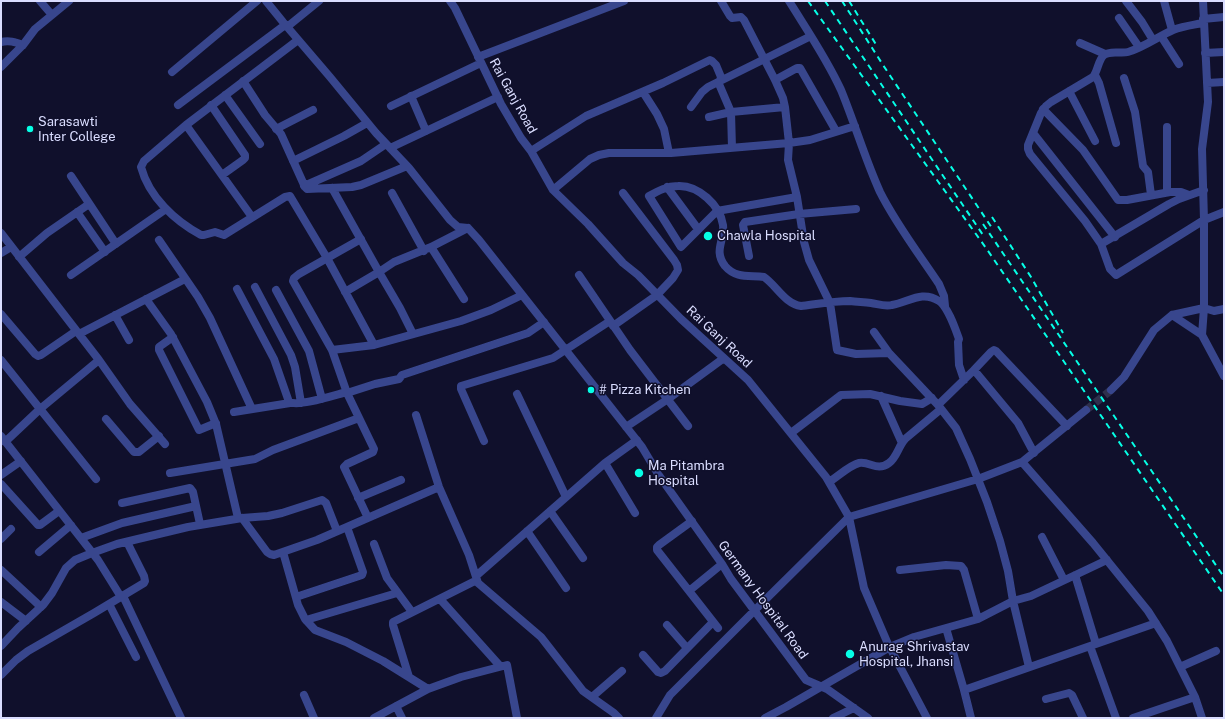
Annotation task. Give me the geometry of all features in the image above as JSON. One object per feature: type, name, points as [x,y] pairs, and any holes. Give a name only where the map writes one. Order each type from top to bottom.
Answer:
[{"type":"street","points":[[40,1],[52,15]]},
{"type":"street","points":[[1,67],[23,45],[35,29],[69,1]]},
{"type":"street","points":[[172,72],[257,1]]},
{"type":"street","points":[[266,1],[367,123],[407,166],[450,220],[458,227],[468,228]]},
{"type":"street","points":[[178,105],[319,1]]},
{"type":"street","name":"Rai Ganj Road","points":[[450,1],[455,8],[498,97],[553,190],[588,224],[623,263],[638,275],[681,319],[748,380],[826,477],[849,518],[864,588],[890,647],[927,718]]},
{"type":"street","points":[[392,106],[479,60],[624,1]]},
{"type":"street","points":[[722,1],[732,18],[743,18],[783,98],[789,143],[788,160],[797,197],[806,252],[830,303],[837,350],[856,354],[889,353]]},
{"type":"street","points":[[790,1],[834,77],[855,126],[872,174],[881,193],[894,216],[939,284],[944,296],[945,306],[959,339],[959,365],[964,380]]},
{"type":"street","points":[[1126,1],[1142,22],[1179,64]]},
{"type":"street","points":[[1164,1],[1172,30]]},
{"type":"street","points":[[1202,336],[1204,308],[1204,190],[1202,149],[1208,102],[1203,1]]},
{"type":"street","points":[[1224,17],[1203,21],[1172,30],[1128,52],[1111,52],[1105,54],[1101,58],[1095,75],[1050,102],[1044,109],[1028,145],[1028,152],[1086,220],[1101,244],[1110,269],[1114,274],[1118,274],[1204,220],[1221,213],[1224,222]]},
{"type":"street","points":[[1119,18],[1139,47]]},
{"type":"street","points":[[691,107],[705,89],[811,36]]},
{"type":"street","points":[[298,40],[186,125],[144,161],[141,167],[142,173],[148,186],[166,209],[176,218],[203,235],[215,232],[226,235],[252,217],[285,197],[290,196],[327,258],[374,345]]},
{"type":"street","points":[[1,42],[13,41],[23,45]]},
{"type":"street","points":[[1080,43],[1105,54]]},
{"type":"street","points":[[1205,53],[1224,52]]},
{"type":"street","points":[[531,151],[586,116],[710,60],[716,65],[721,77],[719,84],[731,112],[732,148]]},
{"type":"street","points":[[775,80],[797,68],[800,68],[836,131]]},
{"type":"street","points":[[1095,75],[1099,83],[1116,143]]},
{"type":"street","points":[[1124,78],[1135,112],[1143,166],[1148,172],[1151,195]]},
{"type":"street","points":[[242,82],[284,140],[306,188],[352,187],[362,185],[407,166]]},
{"type":"street","points":[[1207,83],[1224,82]]},
{"type":"street","points":[[1069,91],[1095,141]]},
{"type":"street","points":[[642,92],[657,114],[664,129],[669,153]]},
{"type":"street","points":[[225,95],[260,144]]},
{"type":"street","points":[[411,96],[426,131]]},
{"type":"street","points":[[304,186],[361,161],[388,146],[426,131],[498,97]]},
{"type":"street","points":[[211,105],[245,155],[243,160],[222,175]]},
{"type":"street","points":[[709,117],[731,112],[785,107]]},
{"type":"street","points":[[1044,109],[1083,150],[1118,200],[1127,200],[1176,191],[1189,195]]},
{"type":"street","points":[[276,129],[313,110]]},
{"type":"street","points":[[293,161],[367,123]]},
{"type":"street","points":[[186,125],[252,217]]},
{"type":"street","points":[[553,190],[590,159],[599,155],[609,153],[669,153],[789,143],[810,140],[855,126]]},
{"type":"street","points":[[1167,127],[1167,192]]},
{"type":"street","points":[[1033,133],[1114,236]]},
{"type":"street","points":[[71,176],[116,244]]},
{"type":"street","points":[[797,197],[717,210],[681,247],[649,196],[667,187],[682,186],[705,195],[712,202],[717,210],[721,219],[723,226],[719,254],[726,266],[733,273],[740,276],[764,277],[782,295],[798,306],[848,301],[888,306],[922,296],[931,297],[945,306]]},
{"type":"street","points":[[667,187],[698,230]]},
{"type":"street","points":[[332,188],[400,308],[413,334]]},
{"type":"street","points":[[1101,244],[1169,204],[1204,190]]},
{"type":"street","points":[[392,193],[428,249],[464,299]]},
{"type":"street","points":[[484,441],[461,390],[461,386],[548,360],[657,295],[676,274],[678,270],[677,265],[623,193]]},
{"type":"street","points":[[19,257],[47,233],[89,204]]},
{"type":"street","points":[[70,275],[166,209]]},
{"type":"street","points":[[748,256],[744,223],[800,214],[856,209]]},
{"type":"street","points":[[77,212],[105,252]]},
{"type":"street","points":[[346,292],[394,262],[428,249],[468,228]]},
{"type":"street","name":"Germany Hospital Road","points":[[468,228],[522,294],[642,447],[658,474],[731,578],[806,680],[827,689],[865,717]]},
{"type":"street","points":[[1,233],[99,360],[130,404],[165,444]]},
{"type":"street","points":[[361,239],[299,274],[293,281],[332,350],[347,393],[374,450],[344,467],[368,518]]},
{"type":"street","points":[[159,240],[200,302],[218,334],[252,409]]},
{"type":"street","points":[[1,252],[11,247]]},
{"type":"street","points":[[579,275],[611,323],[688,426]]},
{"type":"street","points":[[1,314],[38,356],[77,332],[115,315],[185,279]]},
{"type":"street","points":[[255,287],[291,355],[295,367],[301,403]]},
{"type":"street","points":[[237,289],[274,359],[290,403]]},
{"type":"street","points":[[276,290],[309,351],[322,399]]},
{"type":"street","points":[[332,350],[374,345],[461,321],[491,310],[522,294]]},
{"type":"street","points":[[146,299],[172,337],[207,402],[216,423],[240,518],[270,554],[274,555],[283,552],[337,531],[439,488]]},
{"type":"street","points":[[1111,390],[1124,377],[1154,330],[1172,315],[1204,308],[1214,311],[1224,310]]},
{"type":"street","points":[[115,315],[129,340]]},
{"type":"street","points":[[1172,315],[1202,336],[1224,376]]},
{"type":"street","points":[[234,412],[322,399],[399,379],[402,376],[528,333],[544,322]]},
{"type":"street","points":[[874,332],[889,353],[932,398],[956,428],[987,502],[1000,541],[1029,667]]},
{"type":"street","points":[[172,337],[160,346],[158,350],[195,424],[199,430],[216,423]]},
{"type":"street","points":[[829,482],[857,463],[881,467],[891,462],[896,456],[902,443],[940,407],[994,350],[1067,426]]},
{"type":"street","points":[[626,427],[668,399],[724,358]]},
{"type":"street","points":[[1,360],[96,479]]},
{"type":"street","points":[[99,360],[3,439],[98,560],[122,597],[181,718]]},
{"type":"street","points":[[974,370],[1018,423],[1034,453]]},
{"type":"street","points":[[517,394],[566,497]]},
{"type":"street","points":[[791,433],[841,395],[870,394],[900,401],[922,404],[932,398]]},
{"type":"street","points":[[880,396],[902,443]]},
{"type":"street","points":[[656,718],[670,695],[849,518],[978,479],[1022,462],[1086,410]]},
{"type":"street","points":[[416,415],[439,488],[468,555],[478,583],[541,637],[583,691],[614,713],[618,718]]},
{"type":"street","points":[[170,473],[255,459],[273,450],[359,418]]},
{"type":"street","points":[[106,419],[134,452],[139,452],[159,436]]},
{"type":"street","points":[[409,677],[393,623],[476,578],[605,463],[636,440]]},
{"type":"street","points":[[1,475],[21,461]]},
{"type":"street","points":[[1022,462],[1107,560],[1148,611],[1167,641],[1195,697],[1202,718]]},
{"type":"street","points":[[605,463],[635,512]]},
{"type":"street","points":[[358,498],[401,480]]},
{"type":"street","points":[[1,484],[38,525],[59,511]]},
{"type":"street","points":[[122,503],[188,488],[192,490],[200,524]]},
{"type":"street","points":[[1,646],[41,607],[52,593],[66,568],[76,560],[92,553],[127,542],[200,524],[240,518],[268,516],[322,500],[326,503],[337,531]]},
{"type":"street","points":[[81,538],[122,523],[196,506]]},
{"type":"street","points":[[550,511],[583,558]]},
{"type":"street","points":[[643,655],[658,672],[661,673],[665,671],[687,648],[715,625],[659,553],[657,547],[692,521]]},
{"type":"street","points":[[39,552],[71,525]]},
{"type":"street","points":[[296,597],[362,575],[363,572],[347,527]]},
{"type":"street","points":[[1,539],[11,529]]},
{"type":"street","points":[[527,531],[566,588]]},
{"type":"street","points":[[1042,537],[1064,580]]},
{"type":"street","points":[[1,675],[16,660],[28,651],[122,597],[145,581],[127,542]]},
{"type":"street","points":[[374,544],[384,572],[397,593],[412,612]]},
{"type":"street","points":[[283,552],[301,613],[315,630],[346,642],[383,661],[428,689]]},
{"type":"street","points":[[765,718],[890,647],[914,637],[978,619],[1013,601],[1031,596],[1107,560]]},
{"type":"street","points":[[689,591],[722,564]]},
{"type":"street","points":[[900,570],[946,565],[961,566],[964,570],[978,619]]},
{"type":"street","points":[[1,570],[41,607]]},
{"type":"street","points":[[1075,575],[1093,645],[1116,718]]},
{"type":"street","points":[[306,620],[397,593]]},
{"type":"street","points":[[440,598],[500,666]]},
{"type":"street","points":[[1,602],[26,621]]},
{"type":"street","points":[[109,604],[136,657]]},
{"type":"street","points":[[964,690],[1156,623]]},
{"type":"street","points":[[667,625],[687,648]]},
{"type":"street","points":[[946,628],[971,718]]},
{"type":"street","points":[[1180,667],[1216,651]]},
{"type":"street","points":[[374,718],[428,689],[461,677],[507,664],[517,718]]},
{"type":"street","points":[[592,697],[622,671]]},
{"type":"street","points":[[1046,699],[1064,693],[1069,693],[1072,695],[1083,718]]},
{"type":"street","points":[[304,695],[314,718]]},
{"type":"street","points":[[1133,718],[1195,697]]},
{"type":"street","points":[[396,706],[402,718]]},
{"type":"street","points":[[834,718],[854,708]]},
{"type":"tunnel","points":[[1086,410],[1111,390]]},
{"type":"railway","points":[[808,1],[986,248],[1224,595]]},
{"type":"railway","points":[[825,1],[983,235]]},
{"type":"railway","points":[[842,1],[992,228]]},
{"type":"railway","points":[[849,1],[877,46]]},
{"type":"railway","points":[[992,217],[1031,277],[1063,333]]},
{"type":"railway","points":[[983,224],[1224,577]]},
{"type":"place","name":"Sarasawti Inter College","points":[[30,129]]},
{"type":"place","name":"Chawla Hospital","points":[[708,236]]},
{"type":"place","name":"# Pizza Kitchen","points":[[591,390]]},
{"type":"place","name":"Ma Pitambra Hospital","points":[[639,473]]},
{"type":"place","name":"Anurag Shrivastav Hospital, Jhansi","points":[[850,654]]}]
